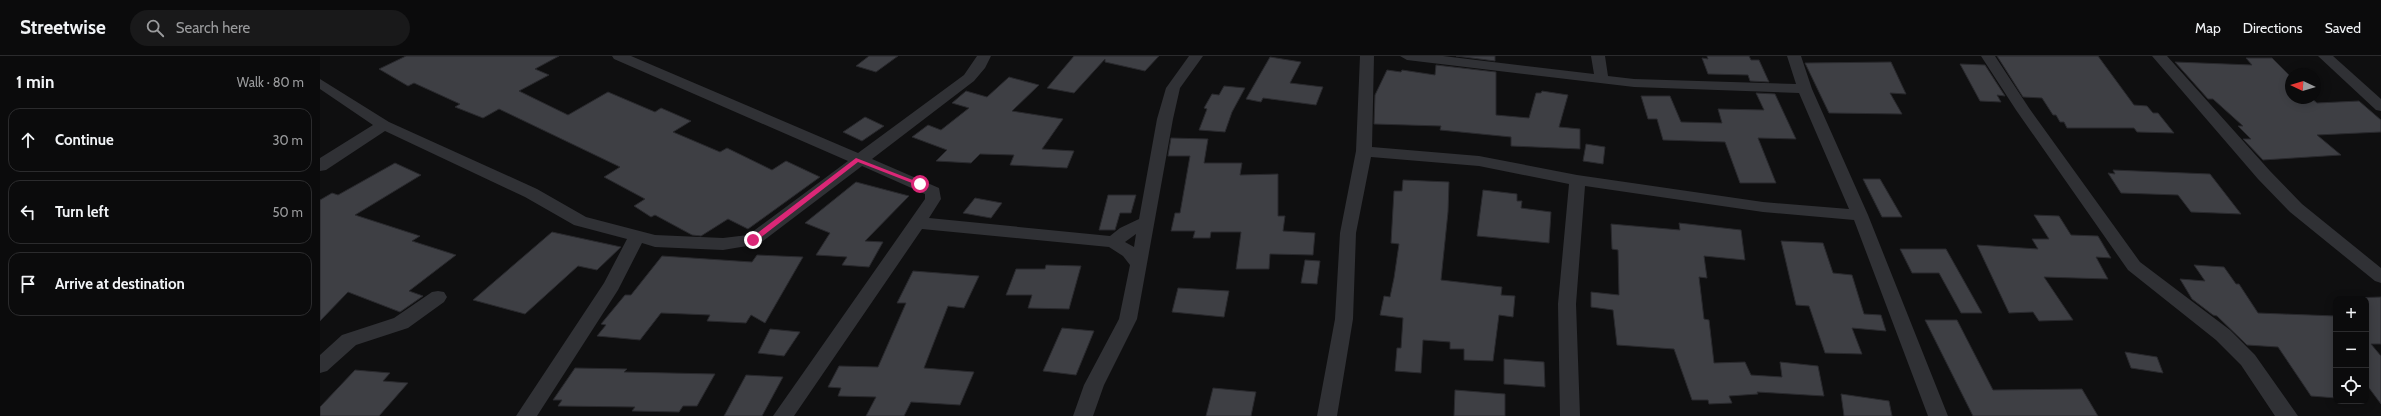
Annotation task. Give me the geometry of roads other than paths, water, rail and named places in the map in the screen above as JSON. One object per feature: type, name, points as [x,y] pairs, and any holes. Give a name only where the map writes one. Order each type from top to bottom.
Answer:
[{"type":"street","points":[[619,56],[858,159],[920,184],[933,192],[933,199],[918,223],[783,416]]},
{"type":"street","points":[[1083,416],[1094,385],[1128,319],[1148,222],[1165,119],[1173,88],[1196,56]]},
{"type":"street","points":[[1327,416],[1344,319],[1348,234],[1364,151],[1367,56]]},
{"type":"street","points":[[1407,56],[1602,80],[1694,86],[1804,89]]},
{"type":"street","points":[[1598,56],[1602,80]]},
{"type":"street","points":[[1794,56],[1804,89],[1860,215],[1938,416]]},
{"type":"street","points":[[1988,56],[2023,110],[2134,266],[2223,335],[2248,360],[2278,406],[2288,416]]},
{"type":"street","points":[[2159,56],[2264,175],[2296,208],[2381,277]]},
{"type":"street","points":[[2325,56],[2381,107]]},
{"type":"street","points":[[320,83],[384,125],[531,193],[580,222],[655,241],[723,244],[753,240],[858,159],[969,78],[979,58]]},
{"type":"street","points":[[320,166],[348,146],[384,125]]},
{"type":"street","points":[[1364,151],[1479,161],[1577,180],[1763,207],[1860,215]]},
{"type":"street","points":[[1570,416],[1567,304],[1577,180]]},
{"type":"street","points":[[1113,242],[1126,232],[1148,222]]},
{"type":"street","points":[[918,223],[1113,242],[1129,252],[1139,265]]},
{"type":"street","points":[[526,416],[612,286],[637,237]]},
{"type":"street","points":[[320,366],[349,340],[401,323],[438,297]]}]
